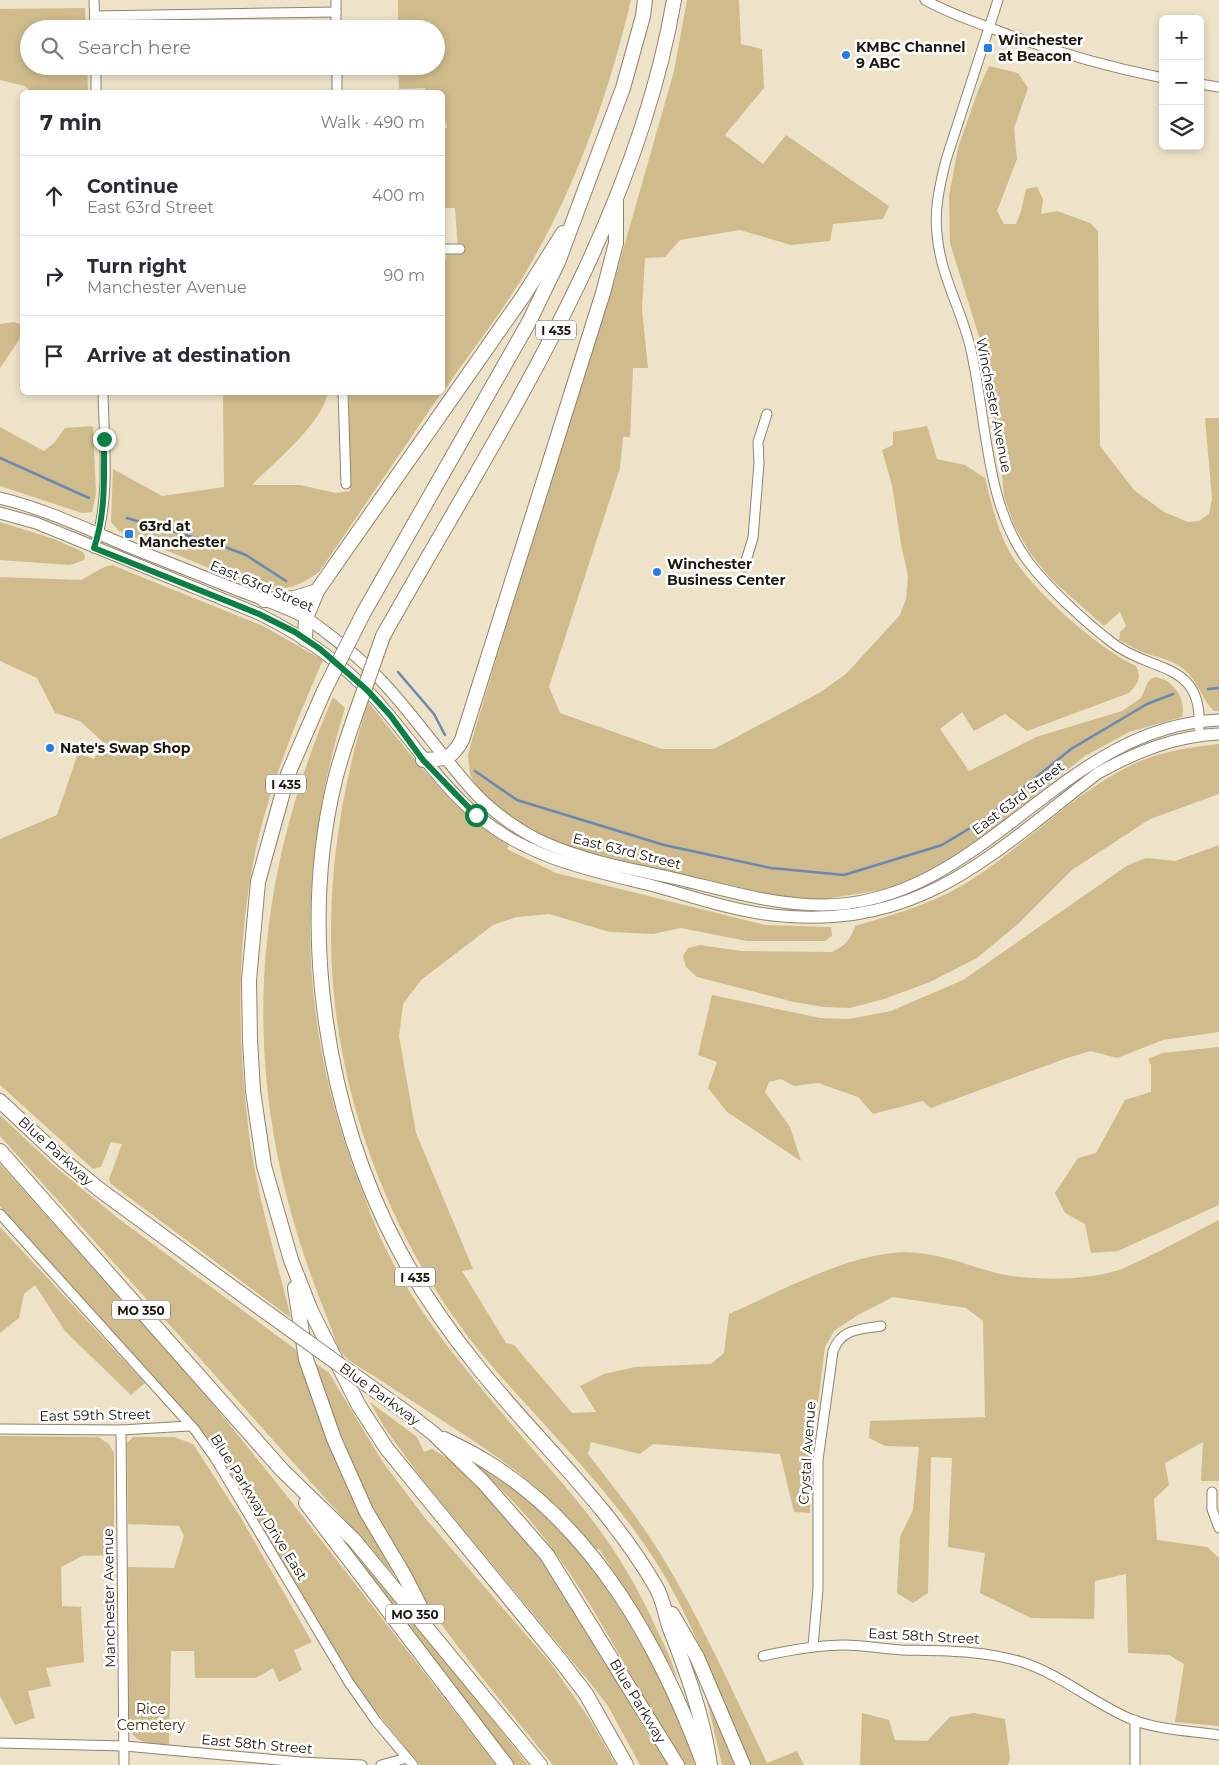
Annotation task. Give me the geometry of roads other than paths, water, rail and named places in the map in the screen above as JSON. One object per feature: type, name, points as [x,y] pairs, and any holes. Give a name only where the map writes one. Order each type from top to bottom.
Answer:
[{"type":"highway","name":"I 435","points":[[626,1765],[586,1694],[387,1450],[360,1406],[324,1339],[291,1260],[264,1166],[256,1110],[250,1040],[249,980],[258,882],[288,774],[324,691],[364,612],[529,322],[558,262],[623,88],[643,16],[645,0]]},
{"type":"highway","name":"I 435","points":[[674,0],[666,44],[643,124],[616,194],[557,329],[384,636],[354,719],[335,782],[320,892],[322,991],[341,1099],[355,1146],[395,1242],[426,1295],[477,1365],[624,1537],[658,1590],[690,1678],[705,1730],[710,1765]]},
{"type":"highway","points":[[423,760],[444,759],[455,753],[462,740],[587,350],[616,243],[616,194]]},
{"type":"highway","points":[[305,639],[306,618],[317,591],[524,295],[577,209]]},
{"type":"highway","points":[[264,600],[295,598],[317,591]]},
{"type":"highway","name":"Blue Parkway","points":[[0,1101],[63,1160],[100,1190],[411,1416],[434,1434],[484,1483],[547,1555],[677,1765]]},
{"type":"highway","name":"MO 350","points":[[0,1151],[282,1470],[354,1540],[540,1765]]},
{"type":"highway","points":[[291,1260],[306,1359],[334,1439],[366,1511],[404,1575],[436,1639]]},
{"type":"highway","points":[[434,1434],[488,1462],[533,1496],[568,1529],[614,1583],[665,1673],[688,1721],[704,1765]]},
{"type":"highway","points":[[282,1470],[506,1765]]},
{"type":"highway","points":[[658,1590],[697,1657],[743,1765]]},
{"type":"main road","name":"East 63rd Street","points":[[0,498],[99,534],[306,618],[345,647],[379,678],[397,697],[444,759],[477,795],[504,818],[539,841],[584,858],[774,902],[828,905],[882,897],[928,880],[988,842],[1077,772],[1105,754],[1149,734],[1200,721],[1219,720]]},
{"type":"main road","name":"East 63rd Street","points":[[0,513],[36,523],[259,614],[305,639],[332,658],[367,690],[390,715],[423,760],[476,815],[504,835],[542,855],[566,864],[763,914],[811,918],[854,916],[886,910],[931,892],[969,872],[1098,774],[1142,751],[1176,740],[1219,734]]},
{"type":"street","points":[[94,0],[94,20]]},
{"type":"street","points":[[336,0],[336,20]]},
{"type":"street","points":[[925,0],[938,8],[1024,41],[1108,68],[1159,77]]},
{"type":"street","name":"Winchester Avenue","points":[[998,0],[946,160],[940,185],[936,233],[949,286],[970,347],[998,498],[1004,519],[1013,539],[1028,561],[1050,587],[1114,644],[1132,655],[1174,672],[1189,685],[1196,694],[1200,721],[1198,736]]},
{"type":"street","points":[[94,16],[336,12]]},
{"type":"street","points":[[96,75],[96,90]]},
{"type":"street","points":[[337,75],[337,90]]},
{"type":"street","points":[[1204,85],[1219,87]]},
{"type":"street","points":[[445,249],[460,248]]},
{"type":"street","points":[[94,548],[99,534],[104,497],[103,395]]},
{"type":"street","points":[[343,395],[346,484]]},
{"type":"street","points":[[744,567],[754,538],[759,464],[758,442],[766,414]]},
{"type":"street","name":"Blue Parkway Drive East","points":[[0,1214],[172,1403],[215,1458],[348,1681],[410,1762]]},
{"type":"street","name":"Crystal Avenue","points":[[813,1646],[818,1589],[818,1460],[833,1351],[837,1340],[847,1333],[881,1326]]},
{"type":"street","name":"East 59th Street","points":[[0,1429],[121,1430],[189,1426]]},
{"type":"street","name":"Manchester Avenue","points":[[121,1430],[124,1765]]},
{"type":"street","points":[[1212,1492],[1212,1509],[1219,1528]]},
{"type":"street","name":"East 58th Street","points":[[763,1656],[813,1646],[848,1645],[890,1649],[979,1652],[995,1655],[1050,1674],[1114,1711],[1135,1720],[1160,1726],[1219,1735]]},
{"type":"street","points":[[1135,1720],[1135,1765]]},
{"type":"street","name":"East 58th Street","points":[[0,1743],[125,1746],[300,1762],[362,1765]]},
{"type":"street","points":[[381,1765],[410,1762]]},
{"type":"waterway","points":[[0,458],[89,498]]},
{"type":"waterway","points":[[127,518],[217,544],[246,555],[286,581]]},
{"type":"waterway","points":[[398,672],[434,714],[445,735]]},
{"type":"waterway","points":[[1208,689],[1219,688]]},
{"type":"waterway","points":[[475,771],[517,800],[664,845],[771,868],[844,875],[942,845],[985,819],[1071,749],[1147,704],[1173,694]]},
{"type":"place","name":"Winchester at Beacon","points":[[988,48]]},
{"type":"place","name":"KMBC Channel 9 ABC","points":[[846,55]]},
{"type":"place","name":"63rd at Manchester","points":[[129,534]]},
{"type":"place","name":"Winchester Business Center","points":[[657,572]]},
{"type":"place","name":"Nate's Swap Shop","points":[[50,748]]},
{"type":"park label","name":"Rice Cemetery","points":[[151,1718]]}]
